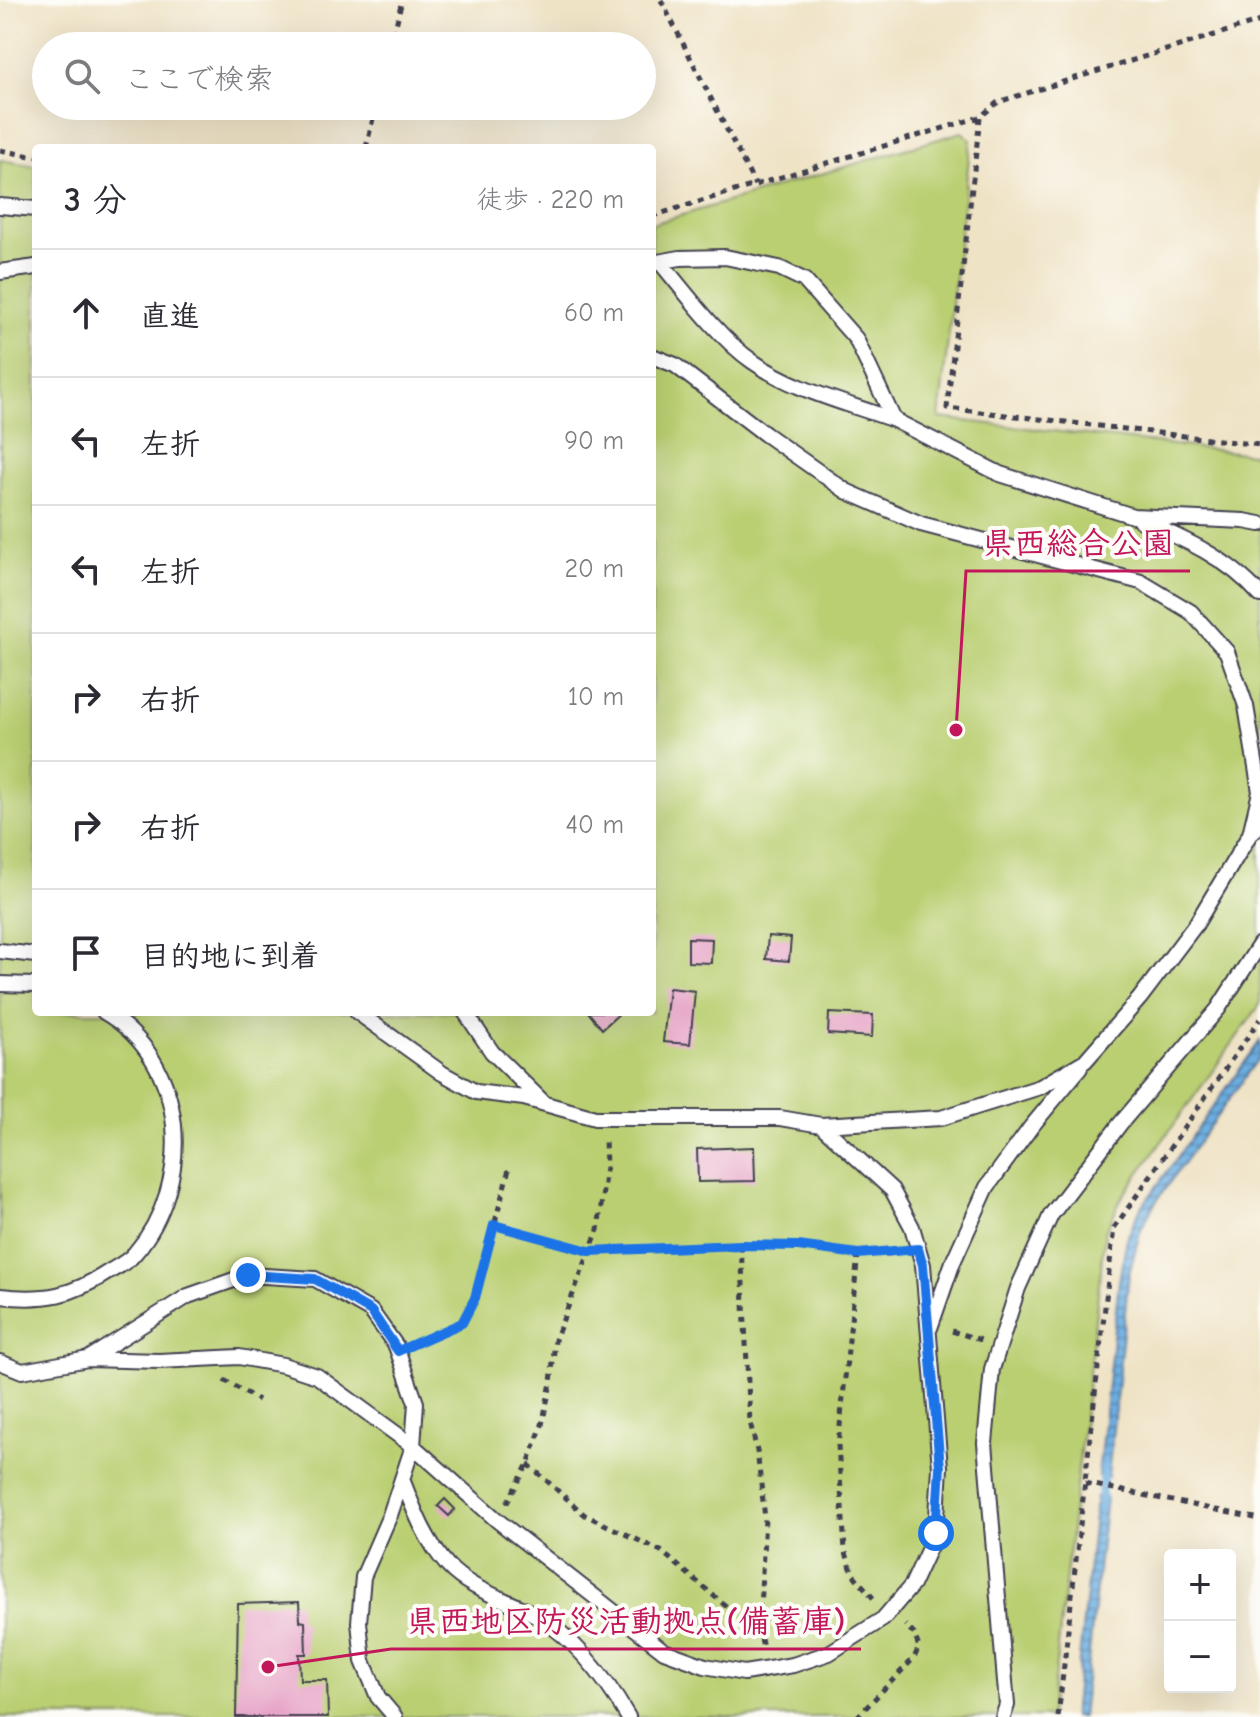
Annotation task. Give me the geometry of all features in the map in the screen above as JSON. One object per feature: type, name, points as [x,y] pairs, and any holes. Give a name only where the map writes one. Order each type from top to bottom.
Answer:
[{"type":"lane","points":[[0,206],[32,209]]},
{"type":"lane","points":[[656,262],[725,257],[779,268],[804,280],[856,339],[894,420]]},
{"type":"lane","points":[[656,262],[703,314],[751,360],[789,382],[894,420],[1000,474],[1133,516],[1197,544],[1249,583],[1260,595]]},
{"type":"lane","points":[[0,272],[32,268]]},
{"type":"lane","points":[[656,358],[675,365],[846,491],[921,524],[1141,582],[1191,612],[1227,652],[1246,706],[1260,792],[1255,830],[1196,924],[1140,998],[1031,1127],[987,1187],[953,1262],[930,1327]]},
{"type":"lane","points":[[1133,516],[1260,524]]},
{"type":"lane","points":[[1003,1717],[1007,1705],[985,1443],[992,1369],[1018,1288],[1051,1215],[1120,1124],[1218,1009],[1260,944]]},
{"type":"lane","points":[[0,951],[32,955]]},
{"type":"lane","points":[[0,984],[32,985]]},
{"type":"lane","points":[[0,1296],[31,1299],[64,1295],[98,1279],[133,1256],[152,1230],[167,1198],[175,1159],[175,1122],[163,1081],[148,1052],[111,1016]]},
{"type":"lane","points":[[363,1016],[442,1073],[476,1092],[545,1104],[595,1118],[780,1118],[821,1125],[941,1118],[1040,1087],[1085,1061]]},
{"type":"lane","points":[[468,1016],[492,1052],[545,1104]]},
{"type":"lane","points":[[0,1376],[88,1359],[159,1361],[239,1357],[283,1365],[317,1376],[413,1446],[498,1521],[664,1651],[705,1666],[744,1673],[793,1665],[829,1653],[888,1612],[912,1585],[936,1533],[940,1467],[923,1265],[912,1227],[892,1190],[821,1125]]},
{"type":"lane","points":[[88,1359],[188,1296],[248,1275],[315,1279],[371,1311],[398,1351],[416,1403],[413,1446],[390,1515],[363,1577],[359,1622],[363,1661],[378,1697],[395,1717]]},
{"type":"lane","points":[[0,1362],[22,1371]]},
{"type":"lane","points":[[402,1479],[423,1530],[449,1568],[539,1618],[579,1648],[628,1717]]},
{"type":"path","points":[[394,32],[402,0]]},
{"type":"path","points":[[661,0],[755,185]]},
{"type":"path","points":[[656,215],[980,117],[998,102],[1260,21]]},
{"type":"path","points":[[980,117],[947,408],[1260,445]]},
{"type":"path","points":[[367,144],[373,120]]},
{"type":"path","points":[[0,150],[32,156]]},
{"type":"path","points":[[1058,1717],[1114,1228],[1260,1019]]},
{"type":"path","points":[[498,1521],[528,1464],[542,1425],[551,1383],[555,1340],[598,1230],[606,1167],[604,1118]]},
{"type":"path","points":[[398,1351],[462,1323],[475,1298],[509,1169]]},
{"type":"path","points":[[494,1225],[589,1251],[741,1245],[798,1246],[858,1254],[918,1249]]},
{"type":"path","points":[[741,1245],[750,1422],[757,1451],[765,1518],[760,1635],[766,1669]]},
{"type":"path","points":[[857,1717],[914,1658],[919,1647],[914,1634],[888,1612],[853,1574],[845,1550],[838,1445],[858,1254]]},
{"type":"path","points":[[930,1327],[1000,1346]]},
{"type":"path","points":[[528,1464],[585,1515],[661,1551],[760,1635]]},
{"type":"path","points":[[1085,1483],[1260,1519]]},
{"type":"green space","points":[[962,132],[971,140],[939,418],[1260,455],[1260,1005],[1122,1197],[1105,1232],[1050,1717],[0,1717],[0,160],[32,165],[32,1016],[656,1016],[656,223]]},
{"type":"water","points":[[1260,1041],[1260,1056],[1155,1203],[1141,1229],[1129,1274],[1108,1477],[1098,1476],[1119,1281],[1127,1238],[1139,1211]]},
{"type":"water","points":[[1096,1497],[1106,1498],[1082,1717],[1073,1717]]},
{"type":"building","points":[[768,936],[791,938],[789,961],[766,959]]},
{"type":"building","points":[[688,938],[712,939],[711,963],[688,962]]},
{"type":"building","points":[[669,988],[695,991],[690,1044],[663,1042]]},
{"type":"building","points":[[829,1013],[873,1015],[872,1037],[828,1034]]},
{"type":"building","points":[[591,1016],[617,1016],[602,1029]]},
{"type":"building","points":[[754,1147],[755,1181],[698,1182],[697,1149]]},
{"type":"building","points":[[445,1499],[455,1509],[449,1516],[438,1506]]},
{"type":"building","points":[[299,1602],[300,1621],[305,1622],[306,1654],[299,1654],[300,1680],[327,1680],[328,1717],[236,1717],[238,1604]]},
{"type":"waterway","points":[[1100,1507],[1104,1466]]},
{"type":"place","name":"県西総合公園","points":[[956,730]]},
{"type":"place","name":"県西地区防災活動拠点(備蓄庫)","points":[[268,1667]]},
{"type":"route","points":[[248,1275],[315,1279],[371,1311],[398,1351],[462,1323],[475,1298],[494,1225],[589,1251],[741,1245],[798,1246],[858,1254],[918,1249],[923,1265],[940,1467],[936,1533]]}]
